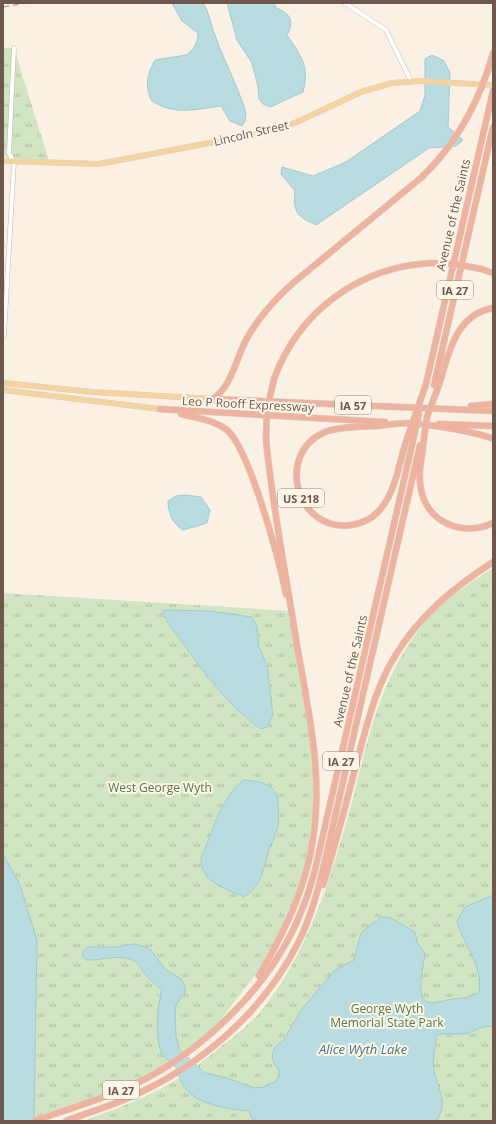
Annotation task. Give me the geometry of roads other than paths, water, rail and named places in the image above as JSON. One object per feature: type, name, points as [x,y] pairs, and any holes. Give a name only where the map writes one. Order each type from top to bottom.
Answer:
[{"type":"highway","points":[[213,399],[224,391],[247,338],[274,302],[293,283],[422,177],[447,149],[465,122],[480,94],[493,53]]},
{"type":"highway","name":"Avenue of the Saints","points":[[34,1121],[124,1089],[162,1069],[200,1043],[247,998],[290,937],[311,884],[493,91]]},
{"type":"highway","name":"Avenue of the Saints","points":[[66,1121],[127,1099],[150,1088],[207,1052],[239,1023],[262,998],[283,969],[299,941],[313,906],[324,870],[422,445],[427,417],[436,385],[493,127]]},
{"type":"highway","points":[[247,998],[288,923],[306,872],[313,839],[317,803],[316,762],[266,439],[267,410],[274,379],[294,339],[314,314],[331,299],[352,285],[376,274],[405,266],[431,264],[460,265],[482,269],[493,273]]},
{"type":"highway","points":[[436,385],[453,341],[460,328],[473,315],[493,308]]},
{"type":"highway","name":"US 218","points":[[410,423],[338,429],[318,436],[302,452],[297,466],[296,481],[302,500],[314,515],[331,524],[346,526],[368,520],[382,508],[389,496],[426,384]]},
{"type":"highway","name":"Leo P Rooff Expressway","points":[[213,399],[493,410]]},
{"type":"highway","points":[[442,408],[493,404]]},
{"type":"highway","points":[[160,409],[213,422],[228,431],[240,446],[278,559],[295,633]]},
{"type":"highway","name":"Leo P Rooff Expressway","points":[[160,409],[410,423],[493,426]]},
{"type":"highway","points":[[410,423],[474,433],[493,439]]},
{"type":"highway","points":[[422,445],[420,484],[425,502],[434,514],[444,523],[464,529],[479,528],[493,523]]},
{"type":"highway","points":[[299,941],[313,914],[321,892],[372,708],[390,665],[409,635],[436,605],[454,588],[493,562]]},
{"type":"main road","name":"Lincoln Street","points":[[3,161],[99,164],[267,132],[297,122],[371,88],[392,83],[418,81],[493,85]]},
{"type":"main road","name":"Leo P Rooff Expressway","points":[[3,383],[93,392],[213,399]]},
{"type":"main road","name":"Leo P Rooff Expressway","points":[[3,390],[160,409]]},
{"type":"street","points":[[345,3],[386,30],[411,81]]},
{"type":"street","points":[[4,336],[14,162],[9,153],[14,48]]},
{"type":"street","points":[[3,151],[9,153]]},
{"type":"street","points":[[3,233],[9,233]]},
{"type":"water","points":[[172,3],[203,3],[209,15],[213,31],[246,113],[245,121],[242,126],[230,121],[221,106],[194,110],[176,110],[159,105],[151,100],[148,89],[148,80],[150,70],[155,60],[186,55],[195,46],[197,40],[198,33],[182,21]]},
{"type":"water","points":[[227,3],[274,3],[276,8],[288,15],[291,26],[287,35],[300,55],[305,68],[305,83],[303,92],[270,107],[263,104],[259,99],[258,86],[252,63],[237,40]]},
{"type":"water","points":[[432,55],[444,61],[450,73],[448,127],[463,140],[456,146],[429,148],[316,225],[300,216],[295,204],[295,191],[281,174],[282,167],[313,176],[346,162],[420,111],[425,95],[425,59]]},
{"type":"water","points":[[186,495],[201,497],[210,510],[207,523],[183,530],[176,525],[172,518],[168,501],[176,496]]},
{"type":"water","points":[[163,610],[209,611],[252,617],[257,627],[259,647],[267,665],[273,715],[267,727],[261,729],[246,718],[221,693],[168,623],[163,614]]},
{"type":"water","points":[[243,780],[263,783],[275,791],[279,816],[277,830],[269,849],[259,882],[244,897],[211,880],[203,870],[201,863],[217,818],[225,802]]},
{"type":"water","points":[[3,854],[20,885],[37,940],[34,1121],[3,1121]]},
{"type":"water","name":"Alice Wyth Lake","points":[[493,895],[493,1026],[484,1027],[466,1033],[437,1035],[433,1066],[441,1096],[442,1109],[436,1121],[258,1121],[252,1119],[249,1111],[222,1107],[203,1101],[188,1092],[182,1083],[176,1067],[163,1055],[160,1049],[157,1023],[162,991],[137,963],[131,960],[119,957],[86,960],[83,957],[83,952],[88,947],[116,947],[134,944],[151,950],[165,969],[181,979],[185,987],[185,992],[176,1005],[175,1015],[176,1037],[180,1050],[205,1073],[227,1078],[254,1088],[264,1087],[276,1081],[279,1076],[279,1070],[274,1064],[272,1055],[275,1047],[283,1041],[302,1009],[335,970],[354,960],[361,933],[381,917],[389,917],[415,932],[417,942],[425,954],[421,990],[422,996],[426,1001],[433,1003],[464,998],[479,992],[478,972],[457,921],[465,907]]},
{"type":"railway","points":[[3,7],[27,3]]},
{"type":"park label","name":"West George Wyth","points":[[160,787]]},
{"type":"park label","name":"George Wyth Memorial State Park","points":[[387,1015]]}]
